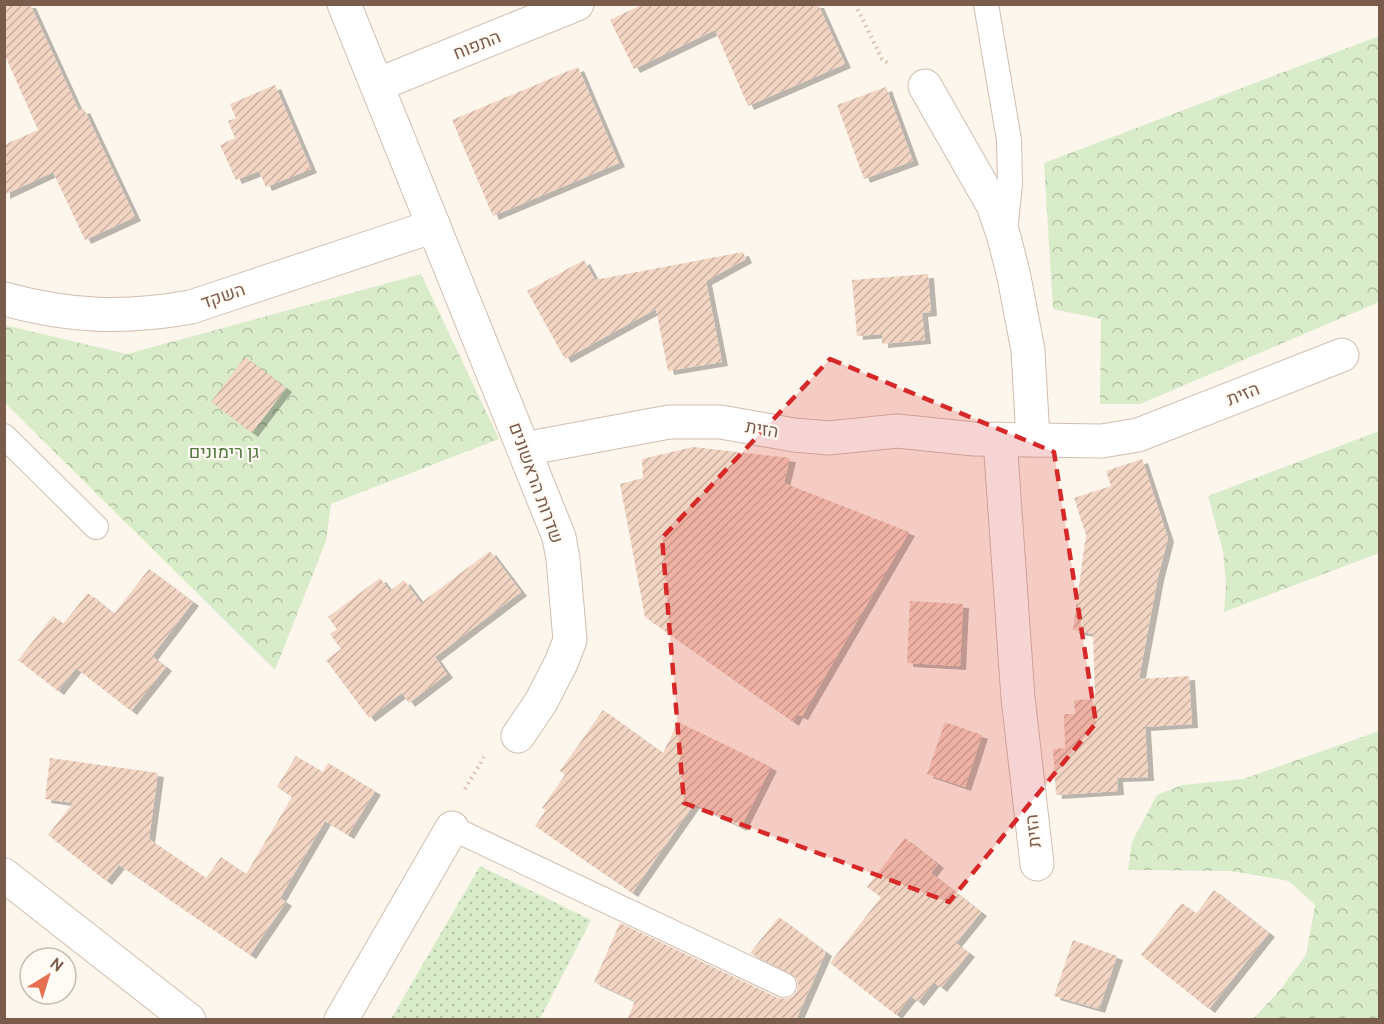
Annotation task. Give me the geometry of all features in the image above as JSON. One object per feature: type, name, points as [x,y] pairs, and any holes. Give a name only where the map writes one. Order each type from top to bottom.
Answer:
[{"type":"street","name":"שדרות הראשונים","points":[[344,4],[559,537],[570,640],[541,702],[518,736]]},
{"type":"street","name":"התפוח","points":[[377,85],[577,4]]},
{"type":"street","points":[[925,86],[993,205],[1004,237],[1028,350],[1033,440]]},
{"type":"street","name":"השקד","points":[[4,299],[60,311],[102,316],[132,316],[162,312],[190,307],[434,226]]},
{"type":"street","name":"הזית","points":[[524,449],[669,422],[721,422],[794,435],[829,438],[897,431],[974,439],[1102,441],[1138,435],[1342,355]]},
{"type":"street","name":"הזית","points":[[1000,439],[1018,699],[1037,864]]},
{"type":"street","points":[[341,1020],[452,828]]},
{"type":"street","points":[[4,874],[189,1020]]},
{"type":"lane","points":[[986,4],[1009,140],[1010,184],[1004,237]]},
{"type":"lane","points":[[4,436],[96,528]]},
{"type":"lane","points":[[452,828],[784,985]]},
{"type":"path","points":[[855,4],[882,58],[901,74],[925,86]]},
{"type":"path","points":[[452,828],[453,809],[484,757],[498,765],[518,736]]},
{"type":"highlighted area","points":[[830,359],[1054,452],[1096,723],[949,902],[684,803],[662,538]]},
{"type":"green space","points":[[1379,36],[1379,302],[1140,404],[1100,404],[1101,319],[1053,309],[1044,163]]},
{"type":"green space","name":"גן רימונים","points":[[421,274],[499,439],[331,504],[326,541],[275,670],[5,403],[4,325],[127,354]]},
{"type":"green space","points":[[1379,431],[1379,553],[1224,612],[1226,585],[1223,551],[1208,496]]},
{"type":"green space","points":[[1379,731],[1379,1019],[1253,1019],[1280,990],[1306,955],[1315,905],[1289,881],[1231,871],[1128,870],[1132,842],[1157,795],[1182,785],[1243,779]]},
{"type":"green space","points":[[480,866],[591,920],[540,1019],[391,1019]]},
{"type":"building","points":[[4,4],[30,4],[79,111],[84,109],[135,217],[85,240],[53,172],[4,195],[4,145],[38,130],[4,53]]},
{"type":"building","points":[[643,4],[818,4],[845,64],[748,106],[715,30],[634,69],[610,20]]},
{"type":"building","points":[[578,67],[619,163],[493,216],[452,120]]},
{"type":"building","points":[[275,85],[311,169],[266,187],[259,171],[236,180],[220,145],[235,138],[228,121],[236,118],[230,104]]},
{"type":"building","points":[[886,87],[913,161],[864,179],[837,105]]},
{"type":"building","points":[[743,252],[746,259],[706,281],[722,362],[668,371],[656,309],[565,359],[527,291],[584,260],[595,280]]},
{"type":"building","points":[[928,274],[931,312],[922,313],[925,340],[882,344],[882,334],[857,336],[852,280]]},
{"type":"building","points":[[245,357],[286,388],[252,433],[211,402]]},
{"type":"building","points":[[693,447],[790,458],[784,483],[909,532],[802,716],[797,714],[793,722],[645,617],[620,484],[643,478],[642,459]]},
{"type":"building","points":[[1142,459],[1168,538],[1158,577],[1139,679],[1189,676],[1192,724],[1145,727],[1148,777],[1117,778],[1118,791],[1056,795],[1053,749],[1065,748],[1064,714],[1075,714],[1074,700],[1095,699],[1093,634],[1073,630],[1086,535],[1074,498],[1111,486],[1106,471]]},
{"type":"building","points":[[490,551],[521,592],[435,657],[447,674],[409,703],[402,693],[369,718],[326,660],[341,649],[330,634],[337,629],[328,617],[380,578],[390,591],[404,580],[421,603]]},
{"type":"building","points":[[149,569],[193,602],[152,656],[166,667],[131,711],[76,668],[58,691],[18,660],[53,616],[63,624],[88,593],[114,614]]},
{"type":"building","points":[[910,601],[963,604],[960,666],[907,663]]},
{"type":"building","points":[[603,710],[663,753],[678,722],[771,767],[741,827],[694,804],[632,893],[535,826],[546,810],[542,808],[565,775],[560,771]]},
{"type":"building","points":[[945,722],[982,735],[965,787],[927,774]]},
{"type":"building","points":[[296,756],[323,772],[328,763],[375,791],[348,835],[325,821],[280,898],[286,902],[250,955],[119,865],[106,881],[48,835],[73,803],[45,799],[50,758],[158,773],[149,839],[206,878],[221,857],[246,874],[292,797],[277,787]]},
{"type":"building","points":[[905,838],[938,864],[931,873],[981,912],[956,943],[969,953],[941,988],[934,982],[918,1002],[911,996],[896,1015],[830,963],[881,897],[867,887]]},
{"type":"building","points":[[1214,890],[1269,933],[1209,1009],[1141,955],[1182,903],[1196,914]]},
{"type":"building","points":[[779,917],[826,952],[796,1020],[627,1020],[635,1001],[594,982],[620,923],[778,998],[786,999],[797,991],[798,983],[795,976],[750,953]]},
{"type":"building","points":[[1073,940],[1117,956],[1099,1009],[1054,996]]}]
